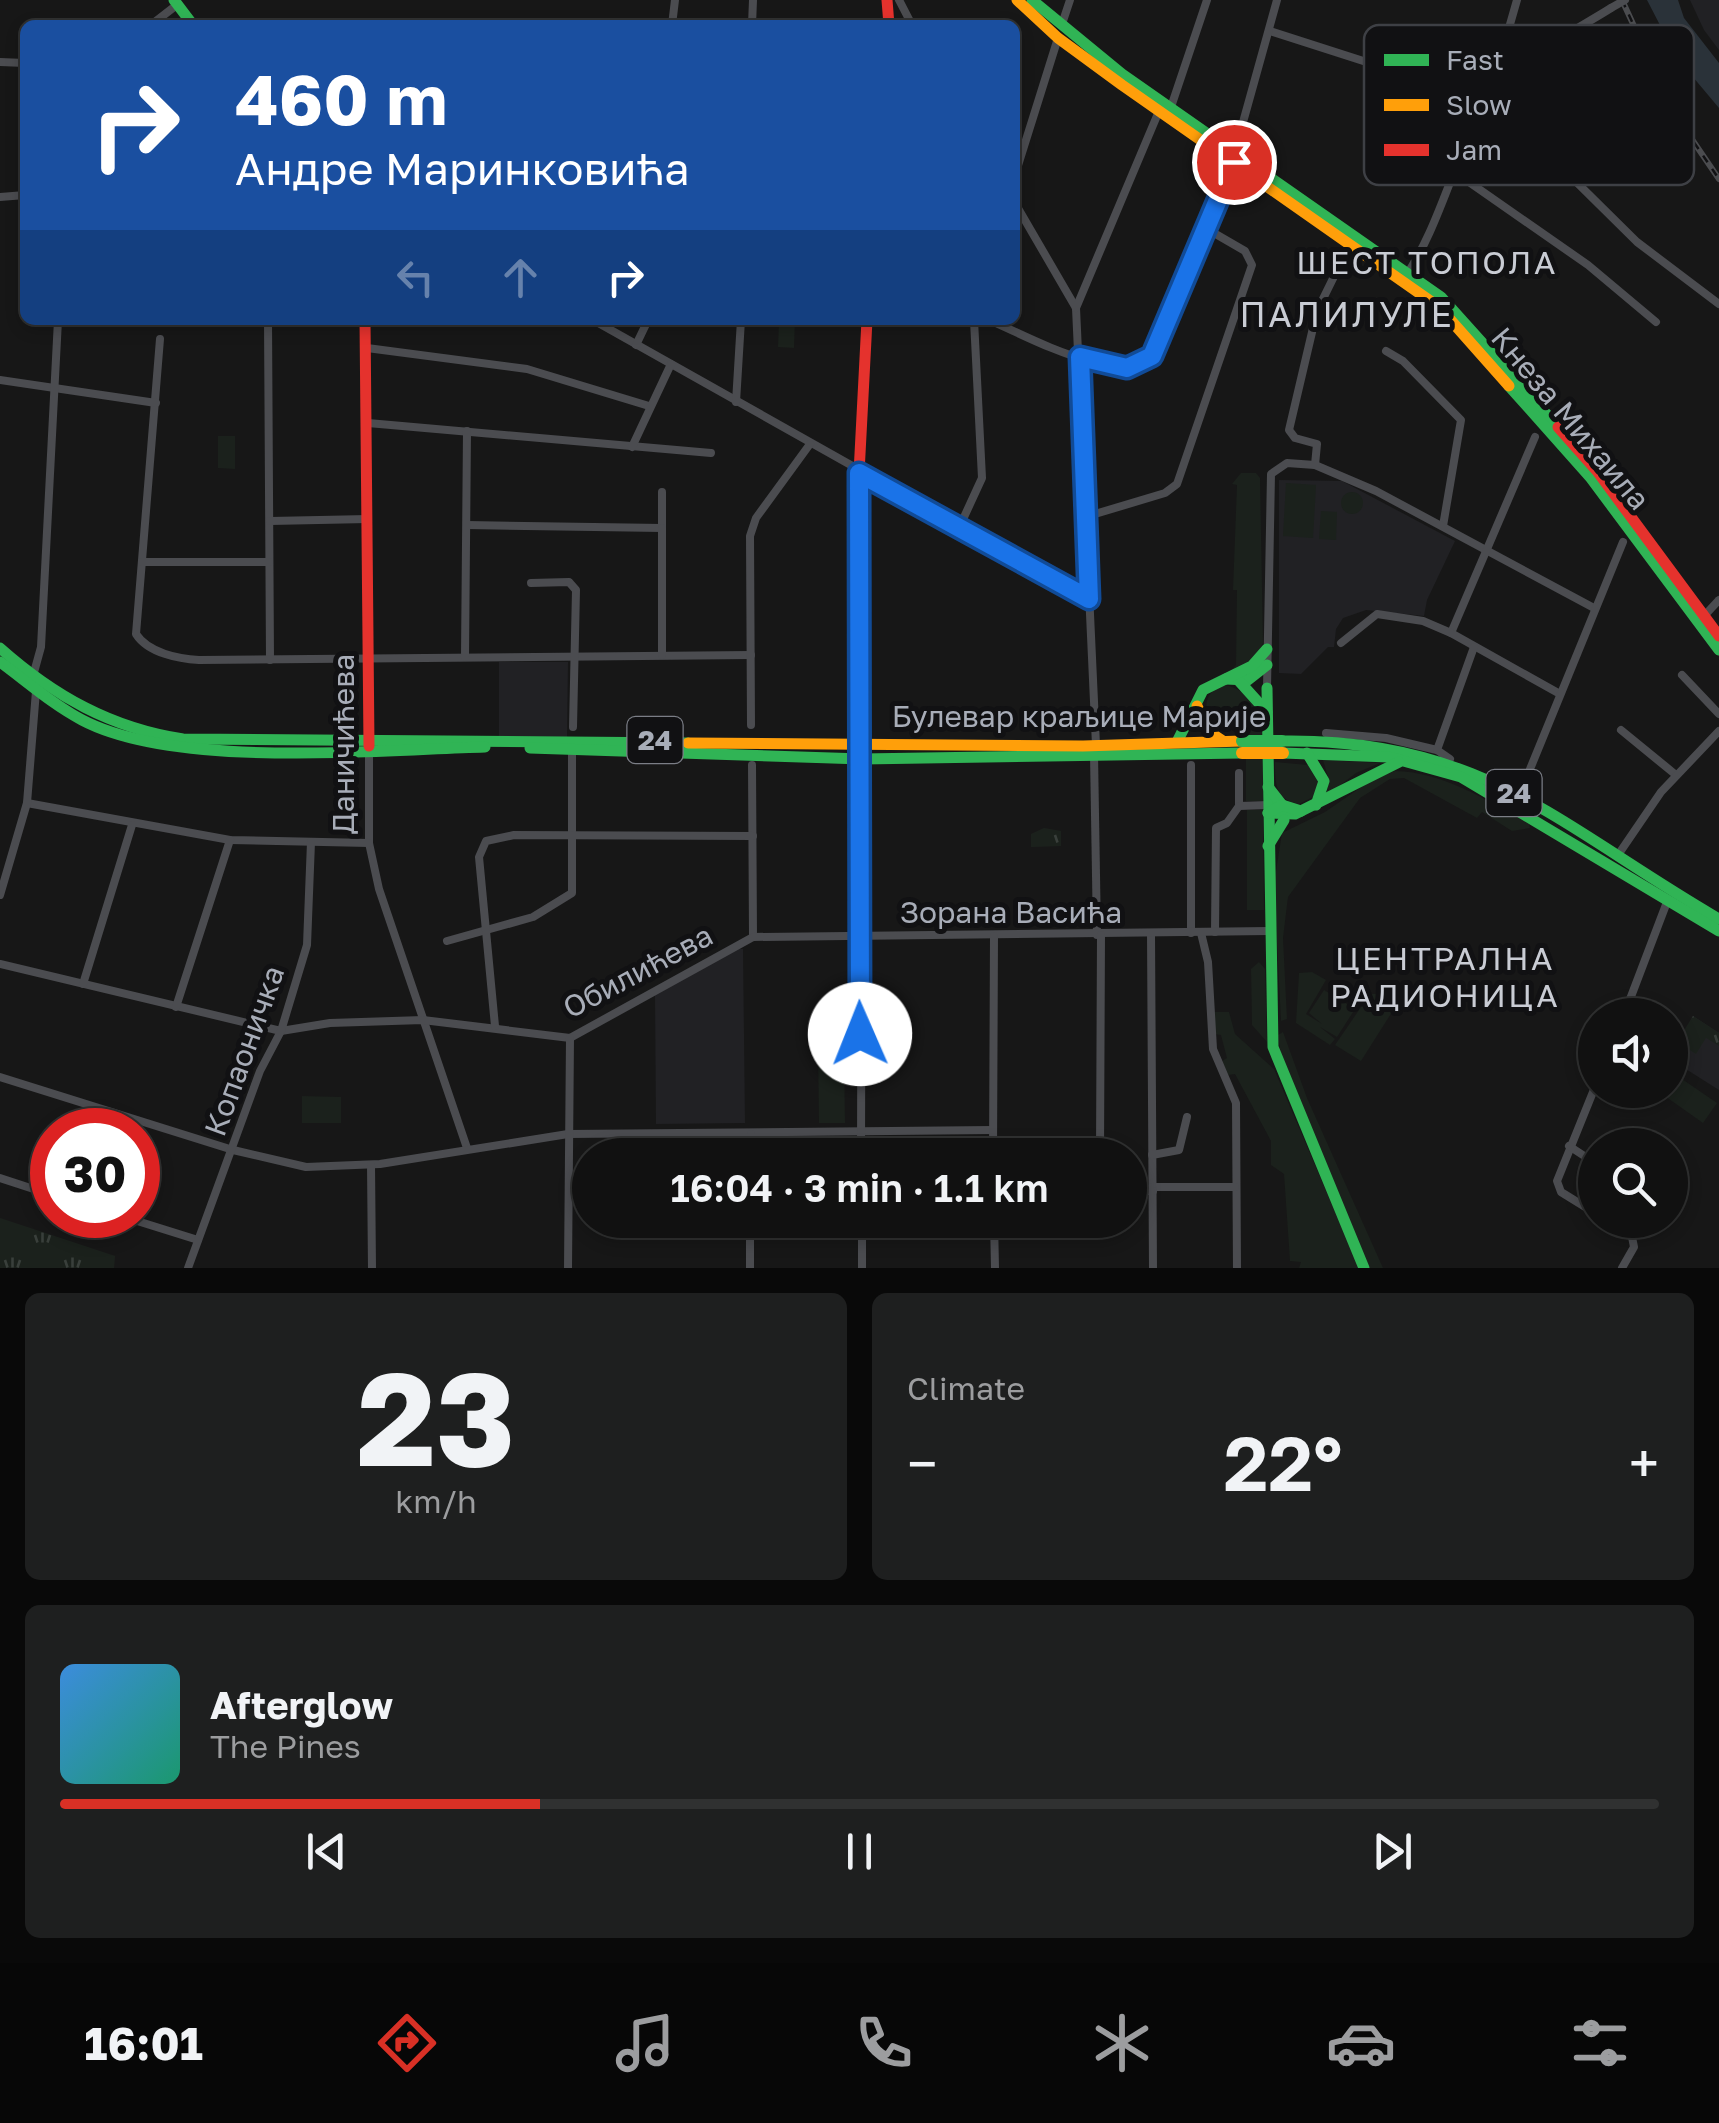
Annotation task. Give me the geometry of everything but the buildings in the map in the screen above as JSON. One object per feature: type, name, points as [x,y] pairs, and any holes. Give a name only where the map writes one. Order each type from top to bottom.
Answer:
[{"type":"main road","name":"Кнеза Михаила","points":[[1017,0],[1165,109],[1458,313],[1598,471],[1719,636]]},
{"type":"main road","name":"Кнеза Михаила","points":[[1032,0],[1060,32]]},
{"type":"main road","name":"Кнеза Михаила","points":[[1235,157],[1351,242],[1406,275],[1439,307],[1590,478],[1719,650]]},
{"type":"main road","name":"Даничићева","points":[[365,325],[369,746]]},
{"type":"main road","points":[[861,751],[859,473],[868,325]]},
{"type":"main road","name":"Булевар краљице Марије","points":[[0,648],[33,676],[96,716],[161,736],[369,746],[861,751],[1387,746],[1462,767],[1519,796],[1719,919]]},
{"type":"main road","points":[[1238,676],[1257,663],[1268,649]]},
{"type":"main road","name":"Булевар краљице Марије","points":[[0,662],[36,691],[92,726],[151,745],[861,751]]},
{"type":"main road","points":[[1177,742],[1197,699],[1218,680],[1263,670],[1267,688],[1268,787],[1276,811],[1268,846],[1276,1061],[1364,1268]]},
{"type":"main road","points":[[1238,676],[1268,712]]},
{"type":"main road","points":[[1197,699],[1204,725],[1223,741]]},
{"type":"main road","name":"Булевар краљице Марије","points":[[1095,749],[1223,741],[1242,747]]},
{"type":"main road","name":"Булевар краљице Марије","points":[[1282,747],[1307,753],[1406,760],[1461,777],[1503,798],[1719,931]]},
{"type":"main road","points":[[1307,753],[1324,781],[1316,805]]},
{"type":"main road","points":[[1276,811],[1316,805],[1361,776],[1406,760]]},
{"type":"street","points":[[1020,159],[1070,0]]},
{"type":"street","points":[[1076,308],[1165,109],[1208,0]]},
{"type":"street","points":[[1001,325],[1080,357],[1127,368],[1152,356],[1235,157],[1277,0]]},
{"type":"street","points":[[1509,25],[1517,0]]},
{"type":"street","points":[[1585,25],[1626,0]]},
{"type":"street","points":[[156,20],[176,2]]},
{"type":"street","points":[[1270,30],[1364,62]]},
{"type":"street","points":[[1406,275],[1450,185]]},
{"type":"street","points":[[1473,185],[1588,265],[1656,322]]},
{"type":"street","points":[[1580,185],[1638,242],[1719,304]]},
{"type":"street","points":[[1020,212],[1076,308],[1095,749],[1100,1138]]},
{"type":"street","points":[[1085,517],[1165,493],[1177,484],[1252,265],[1245,251],[1207,229]]},
{"type":"street","points":[[1316,466],[1317,444],[1292,437],[1288,430],[1317,311],[1351,242]]},
{"type":"street","points":[[33,676],[41,647],[58,325]]},
{"type":"street","points":[[268,325],[270,660]]},
{"type":"street","points":[[602,325],[1089,599]]},
{"type":"street","points":[[636,345],[646,325]]},
{"type":"street","points":[[736,402],[741,325]]},
{"type":"street","points":[[959,528],[982,478],[974,325]]},
{"type":"street","points":[[160,339],[137,636],[178,659],[751,656]]},
{"type":"street","points":[[367,348],[527,368],[649,406]]},
{"type":"street","points":[[1386,351],[1403,361],[1460,420],[1443,526]]},
{"type":"street","points":[[632,447],[670,364]]},
{"type":"street","points":[[0,380],[156,403]]},
{"type":"street","points":[[368,423],[711,453]]},
{"type":"street","points":[[465,657],[467,431]]},
{"type":"street","points":[[1451,633],[1535,437]]},
{"type":"street","points":[[752,725],[752,526],[810,444]]},
{"type":"street","points":[[1263,670],[1268,649],[1270,474],[1287,462],[1316,466],[1443,526],[1594,608]]},
{"type":"street","points":[[662,492],[662,655]]},
{"type":"street","points":[[270,521],[368,519]]},
{"type":"street","points":[[467,525],[662,528]]},
{"type":"street","points":[[1519,796],[1623,542]]},
{"type":"street","points":[[142,562],[269,562]]},
{"type":"street","points":[[531,582],[574,585],[573,727]]},
{"type":"street","points":[[1705,615],[1719,600]]},
{"type":"street","points":[[1341,643],[1377,614],[1423,621],[1560,694]]},
{"type":"street","points":[[1437,750],[1474,646]]},
{"type":"street","points":[[1682,675],[1719,714]]},
{"type":"street","points":[[0,895],[27,803],[36,691]]},
{"type":"street","points":[[1621,730],[1676,775]]},
{"type":"street","points":[[1616,858],[1676,775],[1719,731]]},
{"type":"street","points":[[1326,733],[1386,738],[1437,750],[1462,767]]},
{"type":"street","name":"Даничићева","points":[[369,746],[369,843],[383,903],[467,1148]]},
{"type":"street","points":[[447,941],[486,933],[541,914],[572,893],[572,748]]},
{"type":"street","points":[[861,751],[861,1138]]},
{"type":"street","points":[[752,765],[754,937]]},
{"type":"street","points":[[1191,766],[1196,933],[1210,981],[1213,1049],[1236,1103],[1237,1268]]},
{"type":"street","points":[[1191,828],[1216,828],[1227,822],[1239,806],[1239,773]]},
{"type":"street","points":[[27,803],[230,840],[369,843]]},
{"type":"street","points":[[1239,806],[1276,811]]},
{"type":"street","points":[[83,984],[132,825]]},
{"type":"street","points":[[1215,932],[1216,828]]},
{"type":"street","points":[[495,1026],[479,857],[486,841],[514,835],[753,836]]},
{"type":"street","points":[[176,1007],[230,840]]},
{"type":"street","name":"Копаоничка","points":[[188,1268],[260,1072],[280,1031],[307,944],[311,842]]},
{"type":"street","points":[[1630,998],[1667,902]]},
{"type":"street","name":"Зорана Васића","points":[[754,937],[1269,931]]},
{"type":"street","points":[[1151,934],[1152,1268]]},
{"type":"street","points":[[993,1138],[994,936]]},
{"type":"street","name":"Обилићева","points":[[280,1031],[330,1022],[423,1020],[570,1038],[754,937]]},
{"type":"street","points":[[0,964],[280,1031]]},
{"type":"street","points":[[568,1268],[570,1038]]},
{"type":"street","points":[[0,1077],[233,1150],[306,1167],[370,1165],[568,1134],[993,1130]]},
{"type":"street","points":[[1578,1203],[1562,1192],[1557,1182],[1586,1108]]},
{"type":"street","points":[[1152,1155],[1179,1150],[1187,1116]]},
{"type":"street","points":[[1569,1146],[1578,1152]]},
{"type":"street","points":[[370,1165],[372,1268]]},
{"type":"street","points":[[0,1178],[30,1188]]},
{"type":"street","points":[[1147,1189],[1235,1187]]},
{"type":"street","points":[[160,1228],[198,1240]]},
{"type":"street","points":[[750,1238],[750,1268]]},
{"type":"street","points":[[862,1238],[862,1268]]},
{"type":"street","points":[[994,1238],[995,1268]]},
{"type":"street","points":[[1622,1268],[1634,1246],[1632,1238]]},
{"type":"shaded area","points":[[1647,0],[1678,0],[1689,25],[1660,25]]},
{"type":"shaded area","points":[[1690,0],[1719,0],[1719,50],[1704,30]]},
{"type":"shaded area","points":[[1694,31],[1719,63],[1719,108],[1694,78]]},
{"type":"shaded area","points":[[1279,480],[1342,481],[1455,541],[1427,600],[1424,616],[1366,610],[1343,618],[1336,629],[1334,647],[1328,647],[1301,674],[1279,673]]},
{"type":"shaded area","points":[[499,662],[568,662],[567,737],[499,736]]},
{"type":"shaded area","points":[[743,949],[745,1123],[656,1124],[655,995]]},
{"type":"shaded area","points":[[1693,1016],[1719,1033],[1719,1090],[1688,1070],[1688,1025]]},
{"type":"green space","points":[[779,325],[795,325],[794,348],[778,347]]},
{"type":"green space","points":[[218,436],[235,436],[235,469],[218,468]]},
{"type":"green space","points":[[1241,473],[1256,473],[1260,478],[1263,643],[1255,659],[1231,671],[1236,665],[1237,590],[1233,590],[1237,485],[1232,484]]},
{"type":"green space","points":[[1286,483],[1316,485],[1313,538],[1283,536]]},
{"type":"green space","points":[[1352,492],[1360,495],[1360,511],[1352,514],[1344,511],[1341,503],[1344,495]]},
{"type":"green space","points":[[1321,511],[1337,512],[1336,540],[1319,539]]},
{"type":"green space","points":[[1226,685],[1242,692],[1260,717],[1265,750],[1263,801],[1246,801],[1246,731],[1220,729],[1207,715],[1209,695]]},
{"type":"green space","points":[[1323,760],[1380,763],[1356,773],[1326,796],[1329,780]]},
{"type":"green space","points":[[1275,762],[1308,765],[1319,784],[1315,796],[1299,804],[1285,799],[1276,783]]},
{"type":"green space","points":[[1395,771],[1431,776],[1465,789],[1530,828],[1512,831],[1482,812],[1477,818],[1404,778],[1390,779],[1360,798],[1288,897],[1283,938],[1287,1019],[1281,1021],[1274,884],[1282,833],[1325,812],[1373,779]]},
{"type":"green space","points":[[1247,810],[1263,810],[1264,910],[1247,910]]},
{"type":"green space","points":[[1044,828],[1061,831],[1061,846],[1031,847],[1031,834]]},
{"type":"green space","points":[[1259,962],[1265,969],[1267,1042],[1252,1025],[1251,969]]},
{"type":"green space","points":[[1312,972],[1326,980],[1306,1014],[1322,1024],[1309,1013],[1324,990],[1355,1009],[1337,1037],[1320,1027],[1335,1039],[1330,1045],[1296,1023],[1299,973]]},
{"type":"green space","points":[[1370,994],[1389,994],[1399,1001],[1361,1061],[1335,1045]]},
{"type":"green space","points":[[1214,1012],[1229,1012],[1235,1034],[1274,1069],[1359,1268],[1299,1268],[1301,1262],[1290,1261],[1284,1174],[1271,1165],[1271,1141],[1235,1074],[1228,1075],[1222,1061],[1227,1058],[1221,1035],[1214,1034]]},
{"type":"green space","points":[[1693,1016],[1719,1033],[1719,1046],[1706,1038],[1696,1054],[1688,1049],[1688,1024]]},
{"type":"green space","points":[[1283,1032],[1307,1098],[1383,1268],[1370,1268],[1302,1120],[1282,1060],[1278,1035]]},
{"type":"green space","points":[[818,1048],[844,1048],[845,1123],[819,1123]]},
{"type":"green space","points":[[1688,1083],[1717,1103],[1703,1123],[1682,1108],[1688,1108]]},
{"type":"green space","points":[[302,1096],[341,1097],[341,1123],[302,1123]]},
{"type":"green space","points":[[0,1218],[30,1228],[30,1238],[61,1238],[115,1256],[114,1268],[0,1268]]},
{"type":"railway","points":[[1622,0],[1634,25]]},
{"type":"railway","points":[[1694,142],[1719,179]]},
{"type":"traffic: fast","points":[[174,0],[189,20]]},
{"type":"traffic: fast","points":[[1032,0],[1122,74],[1441,297],[1558,427]]},
{"type":"traffic: fast","points":[[1509,386],[1590,477],[1719,650]]},
{"type":"traffic: fast","points":[[0,648],[41,681],[85,707],[132,727],[183,739],[688,743]]},
{"type":"traffic: fast","points":[[1177,742],[1203,690],[1252,666],[1267,649]]},
{"type":"traffic: fast","points":[[0,662],[82,720],[122,735],[169,745],[278,753],[485,747]]},
{"type":"traffic: fast","points":[[1226,679],[1248,680],[1267,665]]},
{"type":"traffic: fast","points":[[1239,681],[1267,712]]},
{"type":"traffic: fast","points":[[1267,688],[1273,1047],[1364,1268]]},
{"type":"traffic: fast","points":[[1242,741],[1282,741]]},
{"type":"traffic: fast","points":[[1282,741],[1352,744],[1412,754],[1466,771],[1563,821],[1719,919]]},
{"type":"traffic: fast","points":[[530,748],[862,759],[1242,753]]},
{"type":"traffic: fast","points":[[1283,753],[1389,757],[1461,777],[1719,931]]},
{"type":"traffic: fast","points":[[1307,753],[1324,781],[1316,805]]},
{"type":"traffic: fast","points":[[1268,813],[1295,814],[1399,762]]},
{"type":"traffic: fast","points":[[1268,787],[1282,805]]},
{"type":"traffic: fast","points":[[1268,813],[1282,805],[1301,811]]},
{"type":"traffic: fast","points":[[1268,846],[1284,820]]},
{"type":"traffic: slow","points":[[1017,0],[1058,38],[1122,85],[1439,307],[1509,386]]},
{"type":"traffic: slow","points":[[1197,706],[1208,731],[1223,741]]},
{"type":"traffic: slow","points":[[688,743],[1083,746],[1242,741]]},
{"type":"traffic: slow","points":[[1242,753],[1283,753]]},
{"type":"traffic: jam","points":[[887,0],[889,20]]},
{"type":"traffic: jam","points":[[365,325],[369,746]]},
{"type":"traffic: jam","points":[[861,750],[859,473],[867,325]]},
{"type":"traffic: jam","points":[[1558,427],[1597,471],[1719,636]]},
{"type":"district","name":"ШЕСТ ТОПОЛА","points":[[1427,263]]},
{"type":"district","name":"ПАЛИЛУЛЕ","points":[[1347,315]]},
{"type":"district","name":"ЦЕНТРАЛНА РАДИОНИЦА","points":[[1445,978]]},
{"type":"route","points":[[860,1034],[859,473],[1089,599],[1080,357],[1127,368],[1152,356],[1234,162]]}]
